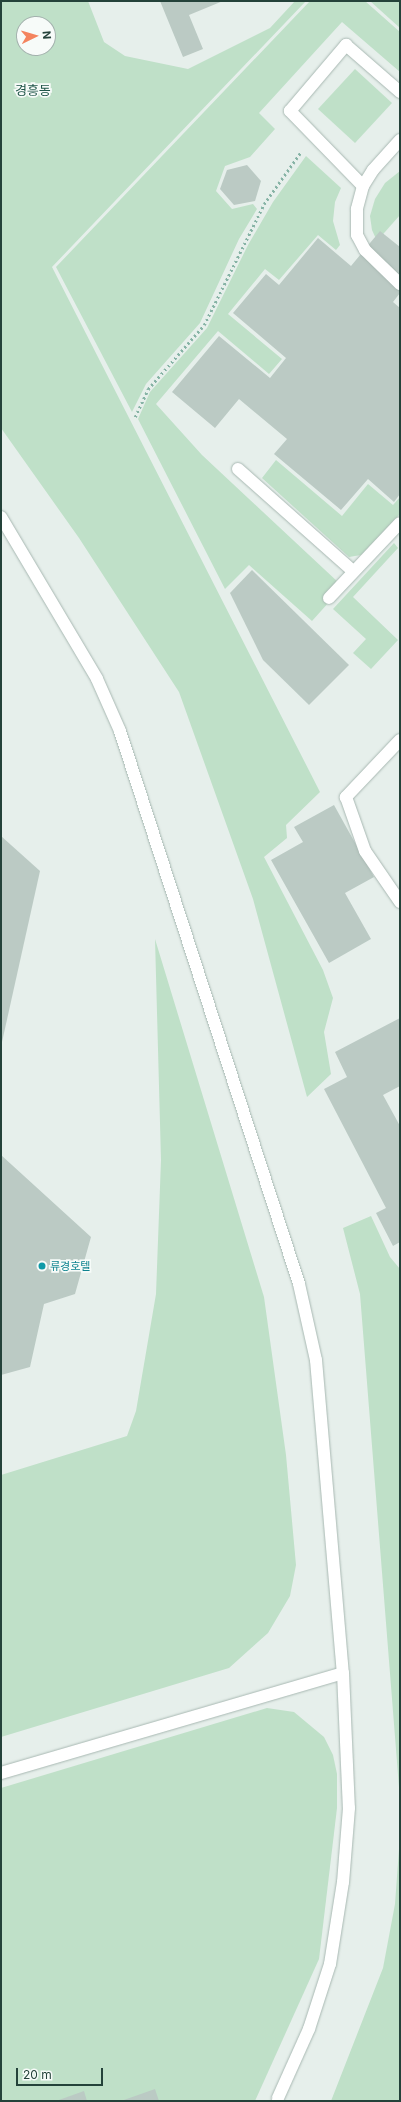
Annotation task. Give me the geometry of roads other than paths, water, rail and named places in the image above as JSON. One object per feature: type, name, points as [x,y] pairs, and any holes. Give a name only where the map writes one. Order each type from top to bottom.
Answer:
[{"type":"street","points":[[363,186],[290,111],[346,45],[400,92]]},
{"type":"street","points":[[400,140],[373,170],[363,186],[357,209],[357,235],[365,250],[400,284]]},
{"type":"street","points":[[238,469],[353,571]]},
{"type":"street","points":[[1,517],[97,679],[120,731],[299,1284],[316,1360],[343,1673],[348,1808],[343,1882],[330,1964],[310,2029],[278,2098]]},
{"type":"street","points":[[329,598],[400,523]]},
{"type":"street","points":[[400,740],[346,797],[365,851],[400,902]]},
{"type":"street","points":[[1,1773],[343,1673]]},
{"type":"place","name":"류경호텔","points":[[42,1266]]},
{"type":"district","name":"경흥동","points":[[33,90]]}]
